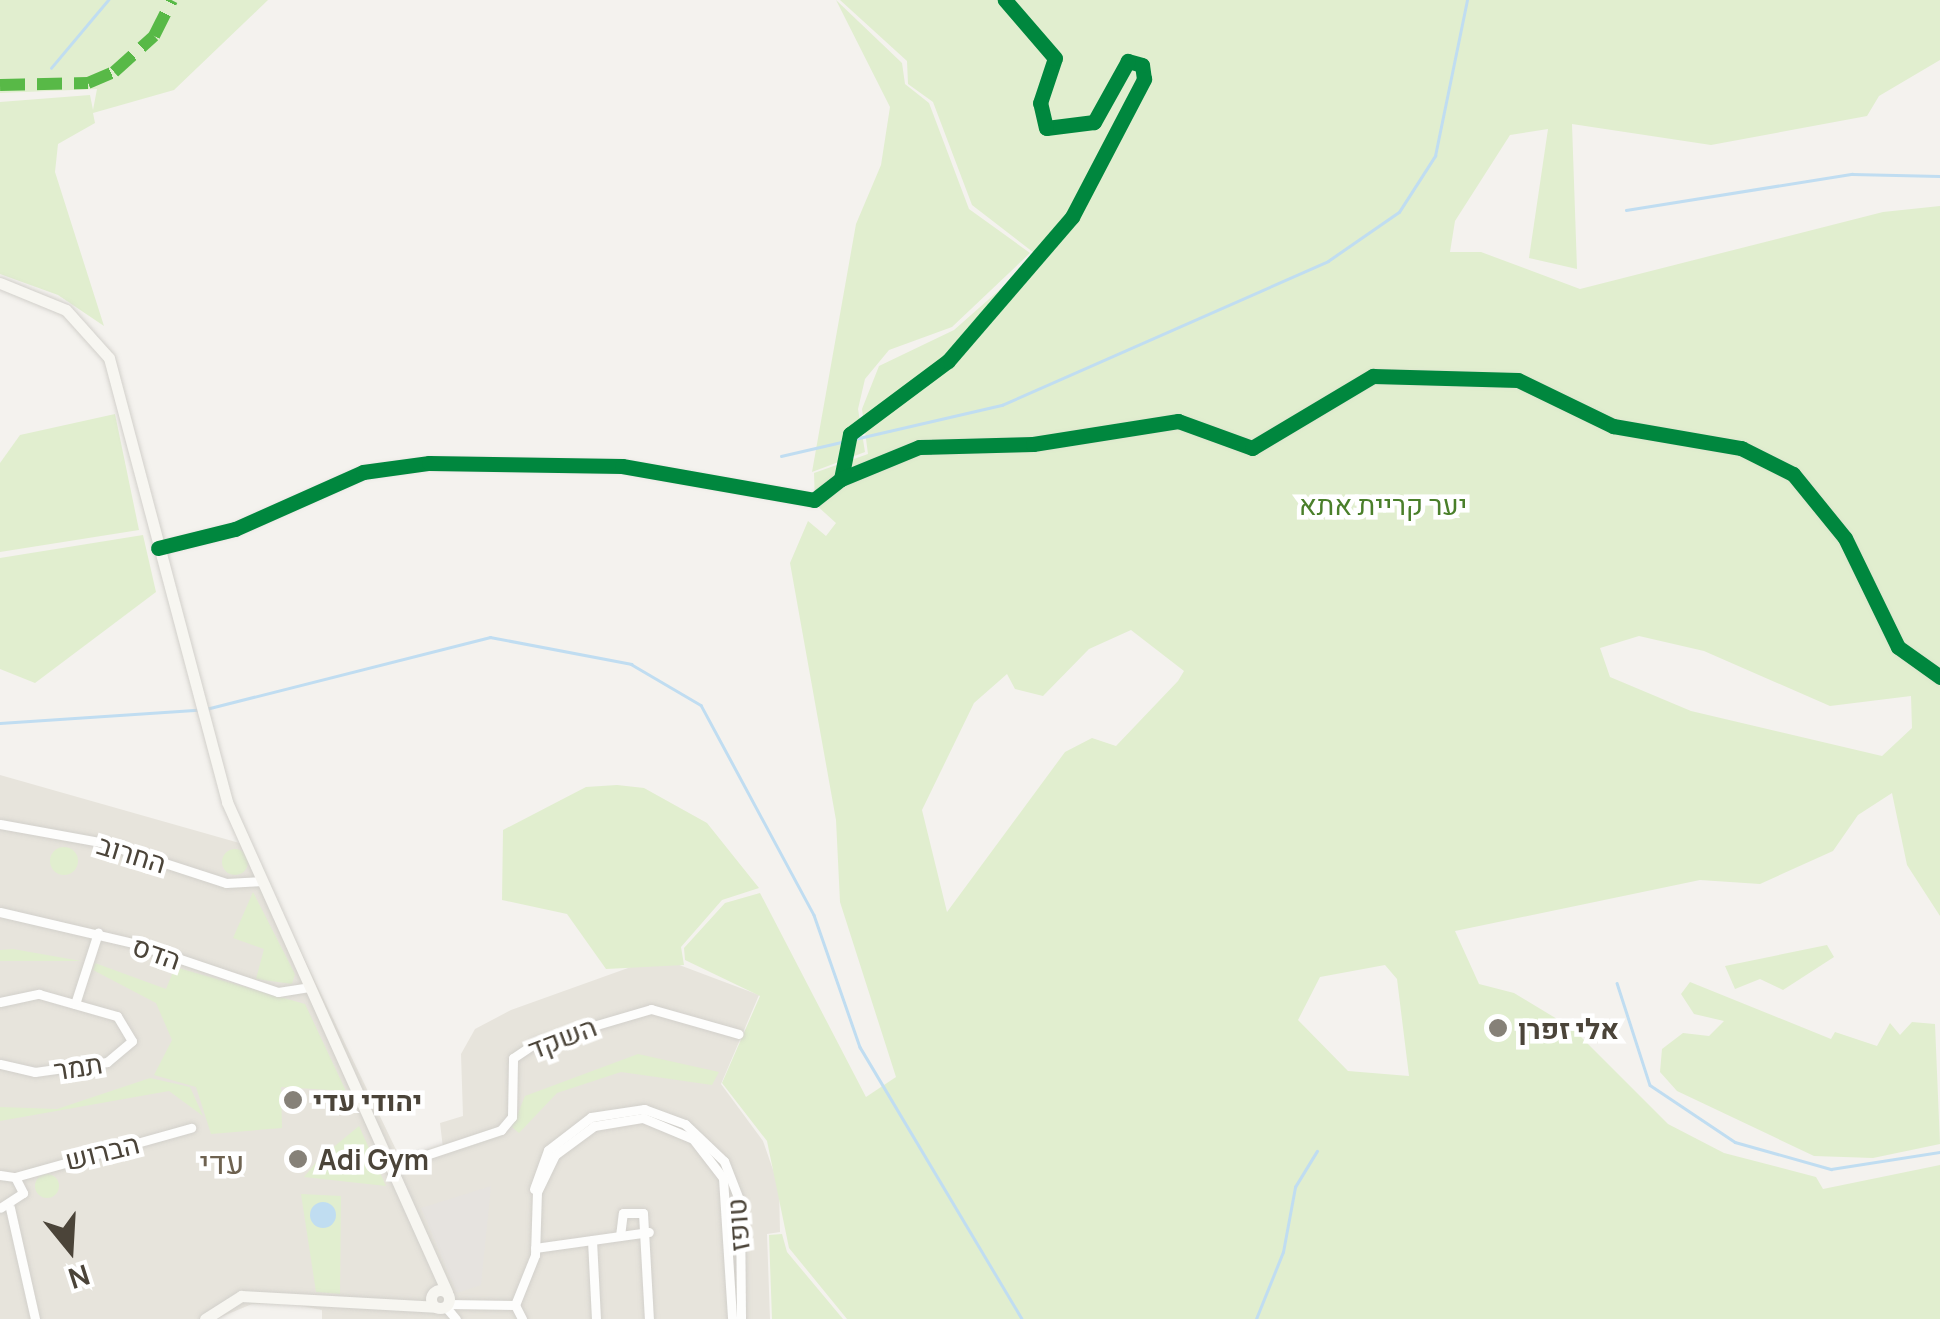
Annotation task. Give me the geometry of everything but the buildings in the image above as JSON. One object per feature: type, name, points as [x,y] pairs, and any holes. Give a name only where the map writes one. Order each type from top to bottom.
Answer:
[{"type":"street","points":[[0,283],[66,310],[109,358],[201,720],[263,881],[393,1166],[435,1272],[441,1299],[456,1319]]},
{"type":"street","points":[[158,548],[235,530],[363,472],[429,464],[622,466],[814,500],[840,479],[919,447],[1034,444],[1178,421],[1252,448],[1373,376],[1518,380],[1613,426],[1740,448],[1793,474],[1844,538],[1898,647],[1940,676]]},
{"type":"street","name":"החרוב","points":[[0,824],[100,842],[226,882],[263,881]]},
{"type":"street","name":"הדס","points":[[0,912],[98,934],[278,992],[311,987]]},
{"type":"street","points":[[75,1004],[98,934]]},
{"type":"street","name":"תמר","points":[[0,1002],[26,992],[75,1004],[123,1018],[132,1040],[124,1054],[47,1071],[0,1064]]},
{"type":"street","name":"השקד","points":[[393,1166],[501,1130],[512,1117],[513,1058],[534,1043],[652,1009],[740,1034]]},
{"type":"street","name":"טופז","points":[[514,1305],[535,1248],[541,1160],[578,1123],[618,1110],[671,1116],[708,1141],[736,1189],[741,1319]]},
{"type":"street","name":"טופז","points":[[536,1207],[549,1165],[582,1131],[632,1118],[681,1132],[716,1166],[732,1204],[732,1319]]},
{"type":"street","name":"הברוש","points":[[15,1177],[191,1128]]},
{"type":"street","points":[[0,1175],[15,1177],[23,1193],[5,1208],[36,1319]]},
{"type":"street","points":[[620,1236],[620,1218],[634,1208],[648,1232],[649,1319]]},
{"type":"street","points":[[535,1248],[648,1232]]},
{"type":"street","points":[[592,1240],[596,1319]]},
{"type":"street","points":[[205,1319],[241,1296],[416,1304],[441,1299],[514,1305],[522,1319]]},
{"type":"shaded area","name":"עדי","points":[[0,775],[250,846],[401,1160],[443,1148],[440,1123],[463,1116],[461,1054],[475,1029],[511,1010],[642,963],[674,963],[759,995],[721,1084],[763,1141],[779,1187],[780,1232],[767,1234],[770,1319],[322,1319],[322,1310],[291,1304],[252,1304],[216,1319],[0,1319]]},
{"type":"shaded area","points":[[491,1186],[481,1285],[457,1293],[421,1208]]},
{"type":"green space","points":[[0,0],[268,0],[174,90],[93,113],[95,123],[58,144],[55,172],[104,326],[58,295],[0,274],[0,102],[90,95],[93,110],[97,89],[0,93]]},
{"type":"green space","points":[[836,0],[902,63],[905,84],[929,103],[969,209],[1030,253],[952,327],[889,350],[865,379],[858,409],[865,452],[812,472],[856,224],[881,165],[890,107]]},
{"type":"green space","name":"יער קריית אתא","points":[[840,0],[1940,0],[1940,60],[1879,96],[1867,116],[1711,145],[1572,124],[1577,269],[1529,258],[1548,129],[1510,135],[1455,221],[1450,252],[1481,252],[1580,289],[1883,212],[1940,206],[1940,916],[1907,865],[1892,793],[1858,815],[1833,851],[1760,884],[1700,880],[1455,931],[1479,984],[1514,993],[1572,1028],[1668,1124],[1724,1153],[1816,1177],[1823,1189],[1940,1165],[1940,1319],[847,1319],[789,1248],[767,1141],[722,1083],[760,996],[685,960],[684,948],[725,903],[760,893],[866,1097],[896,1077],[840,902],[836,820],[790,563],[808,521],[826,536],[836,523],[815,504],[814,473],[868,454],[862,409],[879,366],[954,330],[1038,256],[972,205],[933,102],[908,84],[907,61]],"holes":[[[1131,630],[1184,671],[1116,746],[1092,738],[1065,752],[947,912],[922,810],[974,703],[1007,674],[1015,689],[1043,696],[1089,649]],[[1639,636],[1704,651],[1830,706],[1911,696],[1912,728],[1882,756],[1691,711],[1610,677],[1600,648]],[[1385,965],[1397,979],[1409,1076],[1348,1071],[1298,1020],[1320,977]]]},
{"type":"green space","points":[[115,414],[139,530],[0,552],[0,463],[20,435]]},
{"type":"green space","points":[[143,535],[156,592],[35,683],[0,669],[0,558]]},
{"type":"green space","points":[[586,787],[644,788],[707,823],[759,888],[722,900],[681,947],[684,965],[606,969],[567,914],[502,900],[503,830]]},
{"type":"green space","points":[[64,847],[74,851],[78,861],[74,871],[64,875],[54,871],[50,861],[54,851]]},
{"type":"green space","points":[[235,849],[244,853],[248,862],[244,871],[235,875],[226,871],[222,862],[226,853]]},
{"type":"green space","points":[[253,892],[295,974],[292,984],[256,979],[264,949],[233,938]]},
{"type":"green space","points":[[1827,945],[1834,957],[1783,990],[1760,979],[1735,989],[1725,966]]},
{"type":"green space","points":[[13,949],[81,961],[0,961],[0,950]]},
{"type":"green space","points":[[95,963],[166,989],[175,967],[305,1004],[346,1091],[281,1087],[282,1128],[211,1134],[196,1087],[154,1075],[172,1040],[156,1003],[93,970]]},
{"type":"green space","points":[[1690,982],[1831,1039],[1835,1032],[1877,1046],[1890,1023],[1900,1035],[1912,1022],[1935,1024],[1940,1144],[1873,1158],[1814,1156],[1677,1091],[1660,1072],[1662,1049],[1683,1033],[1709,1036],[1724,1021],[1694,1014],[1681,994]]},
{"type":"green space","points":[[638,1054],[719,1072],[712,1085],[621,1072],[557,1093],[519,1133],[512,1127],[525,1096]]},
{"type":"green space","points":[[150,1078],[190,1087],[203,1116],[169,1091],[0,1121],[0,1107],[57,1109]]},
{"type":"green space","points":[[359,1126],[386,1186],[304,1177],[318,1160]]},
{"type":"green space","points":[[47,1174],[59,1186],[47,1198],[35,1186]]},
{"type":"green space","points":[[301,1194],[341,1196],[340,1294],[316,1292]]},
{"type":"green space","points":[[782,1234],[787,1252],[843,1319],[772,1319],[769,1235]]},
{"type":"water","points":[[323,1202],[332,1206],[336,1215],[332,1224],[323,1228],[314,1224],[310,1215],[314,1206]]},
{"type":"waterway","points":[[51,68],[108,0]]},
{"type":"waterway","points":[[781,456],[1002,405],[1328,261],[1399,212],[1435,156],[1467,0]]},
{"type":"waterway","points":[[1626,210],[1852,174],[1940,176]]},
{"type":"waterway","points":[[206,709],[490,637],[631,664],[701,705],[814,915],[860,1047],[1022,1319]]},
{"type":"waterway","points":[[0,723],[198,710]]},
{"type":"waterway","points":[[1617,983],[1650,1085],[1735,1142],[1831,1169],[1940,1152]]},
{"type":"waterway","points":[[1256,1319],[1283,1252],[1295,1187],[1317,1151]]},
{"type":"marked path","points":[[0,85],[88,83],[114,72],[154,36],[172,0]]},
{"type":"cycle path","points":[[841,479],[850,434],[948,361],[1072,217],[1144,79],[1142,65],[1128,61],[1094,122],[1046,128],[1040,103],[1055,58],[1005,0]]},
{"type":"cycle path","points":[[158,548],[235,529],[363,472],[429,463],[622,466],[814,500],[841,479],[919,447],[1033,444],[1178,421],[1252,448],[1373,376],[1518,380],[1613,426],[1741,448],[1793,474],[1845,538],[1898,647],[1940,677]]},
{"type":"place","name":"אלי זפרן","points":[[1498,1028]]},
{"type":"place","name":"יהודי עדי","points":[[293,1100]]},
{"type":"place","name":"Adi Gym","points":[[298,1159]]},
{"type":"district","name":"עדי","points":[[222,1162]]}]
